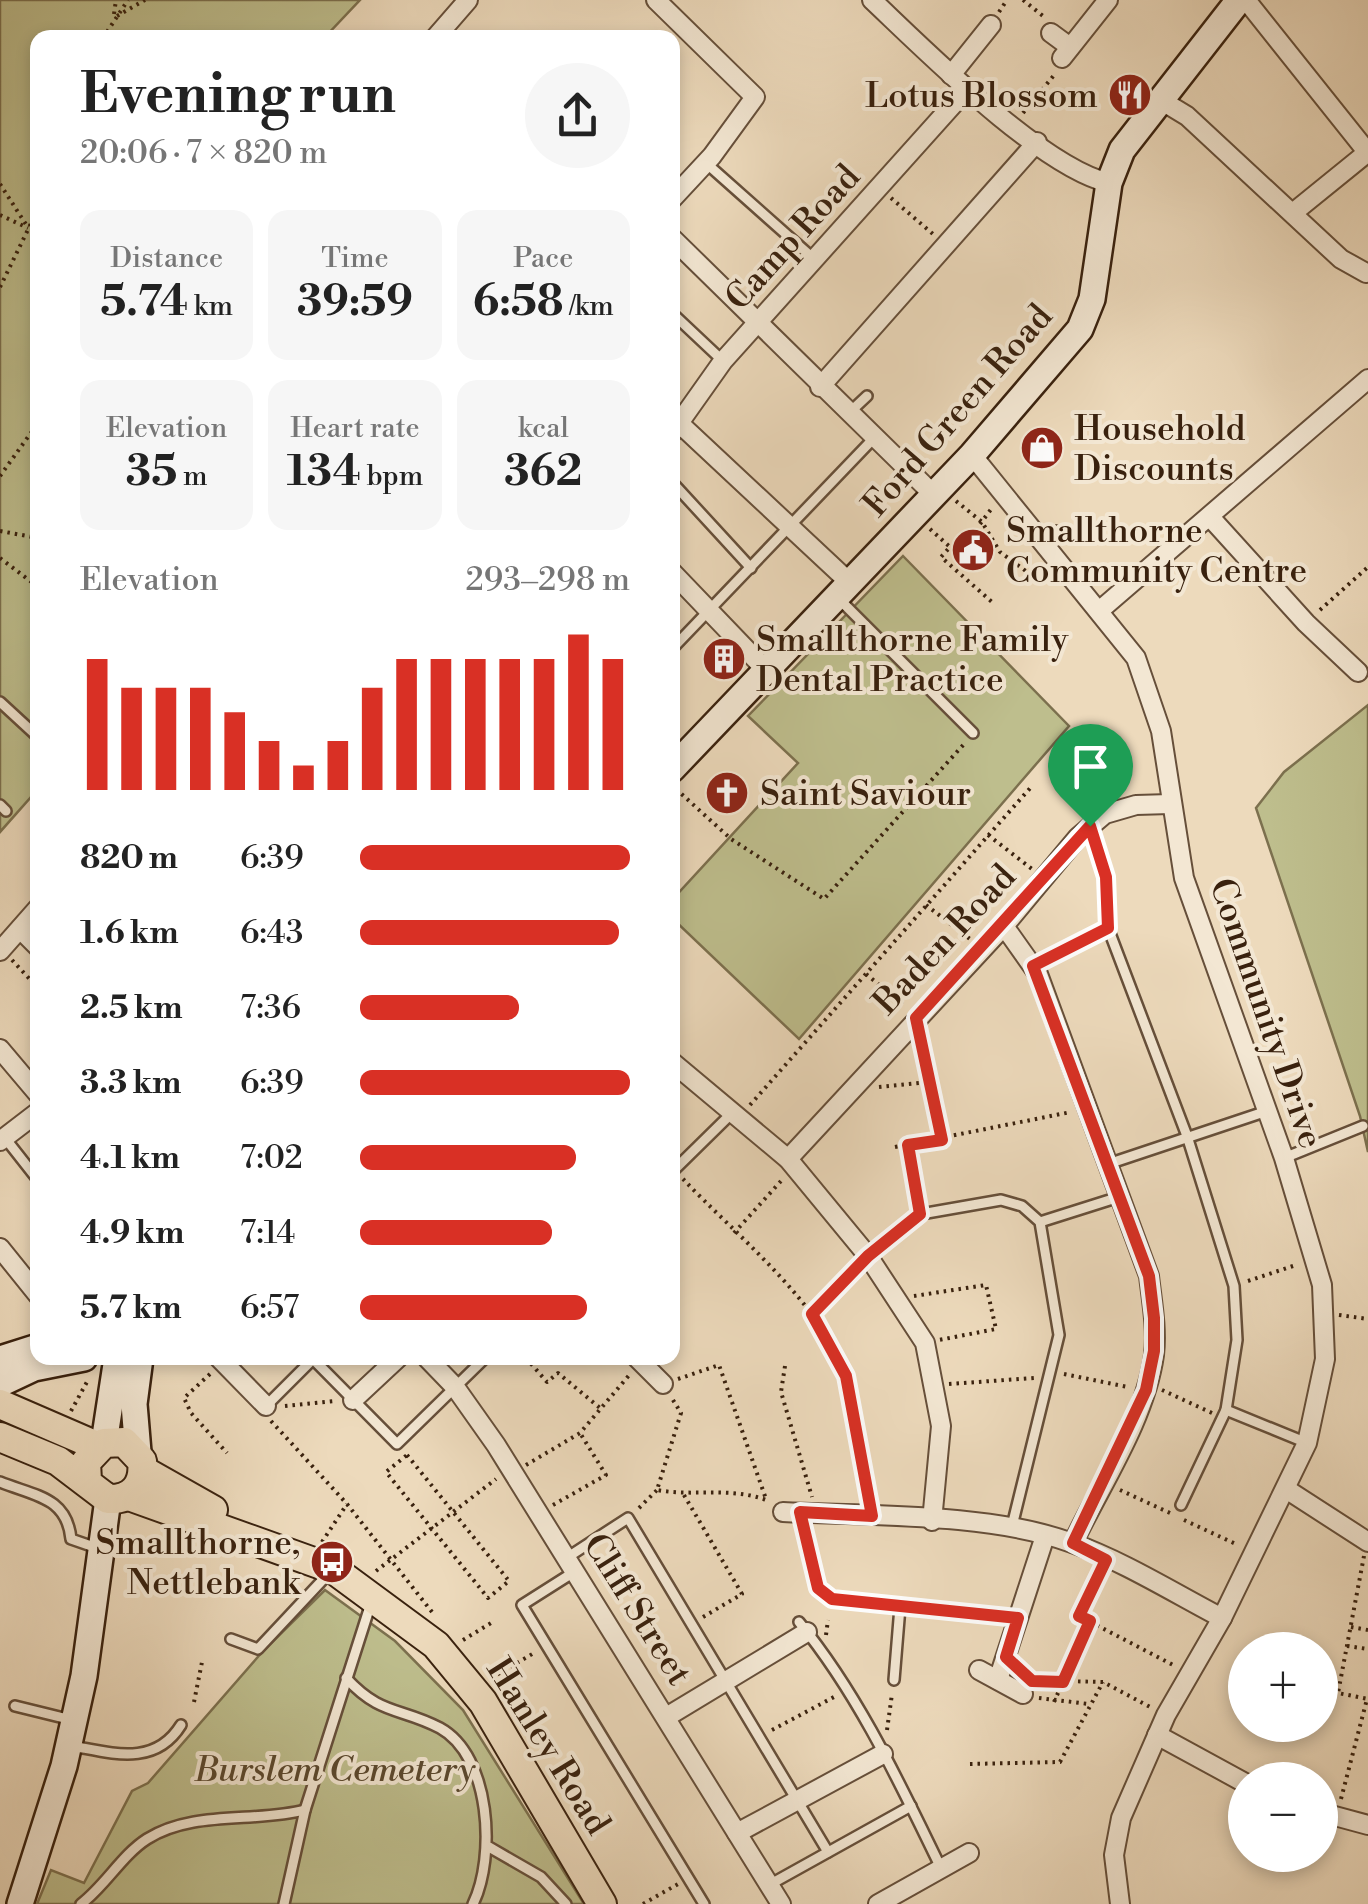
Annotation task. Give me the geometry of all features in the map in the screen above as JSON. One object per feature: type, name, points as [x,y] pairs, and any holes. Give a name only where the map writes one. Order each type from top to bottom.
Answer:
[{"type":"main road","name":"Ford Green Road","points":[[680,760],[842,588],[915,516],[944,498],[972,455],[1080,330],[1092,299],[1109,183],[1122,150],[1159,99],[1243,0]]},
{"type":"main road","points":[[0,1359],[30,1350]]},
{"type":"main road","points":[[0,1384],[49,1365]]},
{"type":"main road","points":[[108,1492],[139,1486],[141,1461],[134,1404],[139,1365]]},
{"type":"main road","points":[[20,1904],[72,1733],[108,1492],[86,1462],[100,1444],[116,1368]]},
{"type":"main road","points":[[0,1404],[100,1444],[124,1442],[141,1461]]},
{"type":"main road","name":"Hanley Road","points":[[0,1437],[58,1462],[108,1492],[322,1564],[365,1591],[442,1652],[472,1689],[602,1904]]},
{"type":"main road","name":"Hanley Road","points":[[141,1461],[270,1544]]},
{"type":"street","points":[[442,30],[468,0]]},
{"type":"street","points":[[656,0],[755,97],[706,163],[680,191]]},
{"type":"street","points":[[872,0],[966,89],[1083,177],[1109,183]]},
{"type":"street","points":[[1051,33],[1066,53],[1108,0]]},
{"type":"street","points":[[1243,0],[1368,152],[1294,212]]},
{"type":"street","points":[[951,75],[991,25]]},
{"type":"street","name":"Camp Road","points":[[680,423],[723,361],[966,89]]},
{"type":"street","points":[[1159,99],[1188,116],[1342,258],[1367,274]]},
{"type":"street","points":[[820,387],[1037,142]]},
{"type":"street","points":[[680,246],[820,387],[944,498]]},
{"type":"street","points":[[1099,610],[1366,386]]},
{"type":"street","points":[[680,432],[789,526],[842,588]]},
{"type":"street","name":"Community Drive","points":[[972,455],[988,479],[1051,537],[1136,658],[1161,731],[1184,878],[1317,1258],[1324,1314],[1326,1359],[1307,1443],[1222,1618],[1166,1715],[1120,1818],[1114,1855],[1120,1904]]},
{"type":"street","points":[[1210,518],[1306,623],[1358,672]]},
{"type":"street","points":[[680,580],[765,670]]},
{"type":"street","name":"Baden Road","points":[[791,1162],[850,1090],[1004,926],[1090,826],[1105,814],[1136,805],[1170,804]]},
{"type":"street","points":[[1,950],[30,917]]},
{"type":"street","points":[[1004,926],[1033,966],[1149,1276],[1154,1351],[1147,1387],[1073,1543]]},
{"type":"street","points":[[20,929],[30,939]]},
{"type":"street","points":[[0,1049],[30,1085]]},
{"type":"street","points":[[680,1071],[791,1162],[868,1256],[925,1343],[941,1426],[932,1520]]},
{"type":"street","points":[[2,1137],[30,1118]]},
{"type":"street","points":[[0,1248],[30,1285]]},
{"type":"street","points":[[229,1365],[269,1414]]},
{"type":"street","points":[[349,1396],[389,1365]]},
{"type":"street","name":"Cliff Street","points":[[434,1365],[455,1386],[512,1470],[781,1904]]},
{"type":"street","points":[[644,1365],[663,1384]]},
{"type":"street","points":[[1286,1489],[1367,1542]]},
{"type":"street","points":[[800,1513],[932,1520],[1045,1536],[1073,1543],[1222,1618]]},
{"type":"street","points":[[998,1680],[1045,1536]]},
{"type":"street","points":[[668,1716],[803,1627]]},
{"type":"street","points":[[978,1670],[1023,1694]]},
{"type":"street","points":[[1157,1735],[1228,1773]]},
{"type":"street","points":[[736,1833],[884,1754]]},
{"type":"street","points":[[1338,1818],[1368,1825]]},
{"type":"street","points":[[882,1903],[969,1853]]},
{"type":"lane","points":[[706,163],[814,258]]},
{"type":"lane","points":[[680,321],[723,361]]},
{"type":"lane","points":[[850,412],[867,396]]},
{"type":"lane","points":[[680,641],[875,437]]},
{"type":"lane","points":[[680,491],[751,568]]},
{"type":"lane","points":[[842,588],[973,734]]},
{"type":"lane","points":[[2,709],[30,731]]},
{"type":"lane","points":[[1108,928],[1187,1136],[1234,1286],[1238,1340],[1224,1414],[1181,1505]]},
{"type":"lane","points":[[1108,1164],[1268,1110]]},
{"type":"lane","points":[[680,1166],[734,1117]]},
{"type":"lane","points":[[1284,1158],[1364,1126]]},
{"type":"lane","points":[[2,1137],[30,1170]]},
{"type":"lane","points":[[1040,1222],[1121,1196]]},
{"type":"lane","points":[[868,1256],[920,1214],[1001,1200],[1022,1206],[1040,1222],[1060,1334],[1012,1529]]},
{"type":"lane","points":[[269,1414],[308,1365]]},
{"type":"lane","points":[[320,1365],[398,1444],[478,1365]]},
{"type":"lane","points":[[1224,1414],[1307,1443]]},
{"type":"lane","points":[[0,1482],[61,1506],[69,1519],[71,1539],[100,1548]]},
{"type":"lane","points":[[800,1513],[818,1588],[832,1599],[1018,1618]]},
{"type":"lane","points":[[704,1904],[522,1605],[628,1518],[828,1852]]},
{"type":"lane","points":[[231,1639],[258,1649],[322,1564]]},
{"type":"lane","points":[[284,1904],[305,1810],[362,1618],[365,1591]]},
{"type":"lane","points":[[894,1680],[900,1607]]},
{"type":"lane","points":[[803,1627],[847,1690],[884,1754],[941,1868]]},
{"type":"lane","points":[[346,1678],[377,1707],[441,1729],[472,1757],[489,1847],[484,1882],[473,1904]]},
{"type":"lane","points":[[15,1706],[72,1733],[141,1754],[167,1745],[181,1725]]},
{"type":"lane","points":[[769,1885],[911,1806]]},
{"type":"lane","points":[[80,1904],[106,1885],[144,1842],[176,1824],[269,1819],[305,1810]]},
{"type":"lane","points":[[489,1847],[541,1877],[566,1904]]},
{"type":"path","points":[[113,18],[116,0]]},
{"type":"path","points":[[107,30],[128,0]]},
{"type":"path","points":[[113,18],[145,0]]},
{"type":"path","points":[[1023,0],[1048,20],[1051,33]]},
{"type":"path","points":[[1014,124],[1066,53]]},
{"type":"path","points":[[0,184],[28,228]]},
{"type":"path","points":[[880,188],[946,246]]},
{"type":"path","points":[[0,215],[28,228]]},
{"type":"path","points":[[0,287],[30,224]]},
{"type":"path","points":[[0,476],[30,434]]},
{"type":"path","points":[[944,498],[982,522],[1000,552],[1038,580]]},
{"type":"path","points":[[915,516],[950,547],[942,557],[992,602]]},
{"type":"path","points":[[0,531],[30,537]]},
{"type":"path","points":[[0,558],[30,581]]},
{"type":"path","points":[[1306,623],[1368,567]]},
{"type":"path","points":[[680,792],[730,839],[824,899],[973,734]]},
{"type":"path","points":[[734,1117],[1032,786]]},
{"type":"path","points":[[1033,966],[1108,928],[1106,877],[1090,826]]},
{"type":"path","points":[[988,835],[1044,878]]},
{"type":"path","points":[[926,905],[982,948]]},
{"type":"path","points":[[1,950],[30,980]]},
{"type":"path","points":[[866,974],[916,1017],[942,1140]]},
{"type":"path","points":[[850,1090],[930,1082]]},
{"type":"path","points":[[895,1147],[1087,1108]]},
{"type":"path","points":[[908,1145],[920,1214]]},
{"type":"path","points":[[734,1233],[791,1162]]},
{"type":"path","points":[[680,1177],[812,1314],[846,1376],[872,1516]]},
{"type":"path","points":[[812,1314],[868,1256]]},
{"type":"path","points":[[1234,1286],[1317,1258]]},
{"type":"path","points":[[896,1299],[986,1285],[996,1329],[925,1343]]},
{"type":"path","points":[[1324,1314],[1368,1319]]},
{"type":"path","points":[[218,1365],[184,1398],[191,1414],[227,1453]]},
{"type":"path","points":[[532,1365],[547,1382],[558,1373],[600,1408]]},
{"type":"path","points":[[365,1591],[390,1560],[452,1512],[512,1470],[580,1433],[635,1365]]},
{"type":"path","points":[[628,1518],[657,1490],[681,1412],[663,1384],[719,1365],[766,1499],[727,1490],[684,1495],[657,1490]]},
{"type":"path","points":[[785,1366],[781,1392],[800,1513]]},
{"type":"path","points":[[60,1431],[91,1374],[116,1368]]},
{"type":"path","points":[[933,1385],[1049,1374],[1147,1387],[1224,1414]]},
{"type":"path","points":[[269,1414],[332,1403],[349,1396]]},
{"type":"path","points":[[269,1414],[348,1504],[434,1615]]},
{"type":"path","points":[[540,1514],[606,1475],[580,1433]]},
{"type":"path","points":[[407,1455],[509,1581],[488,1598],[431,1528],[386,1472],[407,1455]]},
{"type":"path","points":[[684,1495],[742,1594],[692,1624]]},
{"type":"path","points":[[322,1564],[348,1504]]},
{"type":"path","points":[[1338,1785],[1367,1699],[1338,1693],[1367,1542]]},
{"type":"path","points":[[1106,1560],[1079,1616],[1190,1674]]},
{"type":"path","points":[[1054,1702],[1090,1621]]},
{"type":"path","points":[[442,1652],[490,1623]]},
{"type":"path","points":[[1350,1627],[1368,1630]]},
{"type":"path","points":[[472,1689],[547,1645]]},
{"type":"path","points":[[1347,1646],[1368,1650]]},
{"type":"path","points":[[1006,1657],[1032,1681],[1103,1682],[1166,1715]]},
{"type":"path","points":[[194,1702],[202,1662]]},
{"type":"path","points":[[884,1754],[894,1680]]},
{"type":"path","points":[[970,1764],[1060,1762],[1103,1682]]},
{"type":"path","points":[[760,1737],[847,1690]]},
{"type":"path","points":[[1023,1694],[1054,1702],[1089,1704]]},
{"type":"path","points":[[643,1904],[689,1878]]},
{"type":"green space","points":[[0,0],[360,0],[332,30],[30,30],[30,798],[0,832]]},
{"type":"green space","points":[[903,556],[1069,726],[799,1039],[680,926],[680,891],[798,763],[748,716]]},
{"type":"green space","points":[[1368,705],[1368,1152],[1360,1116],[1256,808],[1284,772]]},
{"type":"green space","name":"Burslem Cemetery","points":[[325,1590],[395,1641],[463,1710],[584,1904],[37,1904],[51,1870],[84,1883],[132,1791],[148,1783],[263,1651]]},
{"type":"place","name":"Lotus Blossom","points":[[1130,95]]},
{"type":"place","name":"Household Discounts","points":[[1042,448]]},
{"type":"place","name":"Smallthorne Community Centre","points":[[973,550]]},
{"type":"place","name":"Smallthorne Family Dental Practice","points":[[724,659]]},
{"type":"place","name":"Saint Saviour","points":[[727,793]]},
{"type":"place","name":"Smallthorne, Nettlebank","points":[[332,1562]]},
{"type":"route","points":[[1090,826],[1106,877],[1108,928],[1033,966],[1149,1276],[1154,1351],[1146,1390],[1073,1543],[1106,1560],[1079,1616],[1090,1621],[1063,1682],[1032,1681],[1006,1657],[1018,1618],[832,1599],[818,1588],[800,1512],[872,1516],[846,1376],[812,1314],[868,1256],[920,1214],[908,1145],[942,1140],[916,1018],[1004,926],[1090,826]]}]
